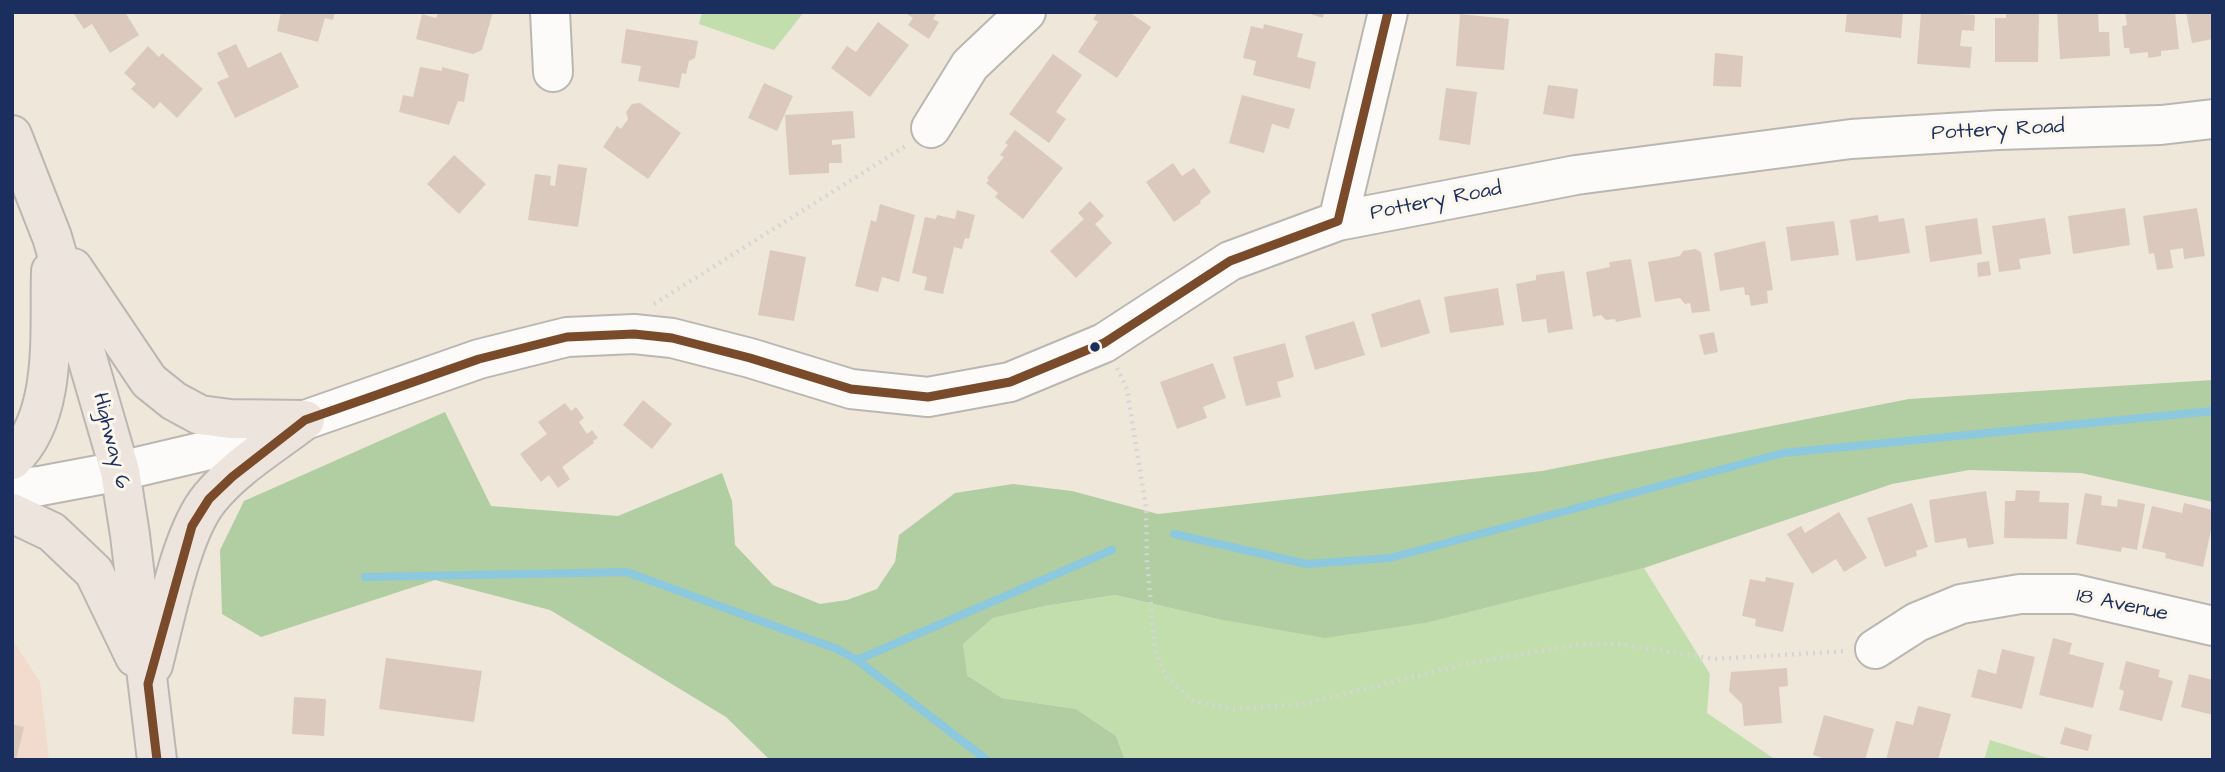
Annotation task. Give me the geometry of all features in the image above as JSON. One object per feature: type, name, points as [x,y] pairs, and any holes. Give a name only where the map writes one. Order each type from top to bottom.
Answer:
[{"type":"main road","name":"Highway 6","points":[[12,135],[52,237],[120,471],[157,760]]},
{"type":"main road","points":[[52,237],[149,381],[174,401],[200,415],[220,418],[305,420]]},
{"type":"main road","points":[[12,460],[31,438],[41,413],[48,382],[52,237]]},
{"type":"main road","points":[[148,684],[192,526],[209,499],[232,477],[305,420]]},
{"type":"main road","points":[[12,513],[52,533],[94,572],[148,684]]},
{"type":"street","points":[[550,12],[553,72]]},
{"type":"street","points":[[931,128],[970,65],[1026,12]]},
{"type":"street","points":[[1338,220],[1388,12]]},
{"type":"street","name":"Pottery Road","points":[[12,489],[120,471],[205,451],[305,420],[479,359],[567,337],[634,334],[672,338],[750,358],[850,389],[928,397],[1010,382],[1104,343],[1230,261],[1338,220],[1576,175],[1851,139],[1998,130],[2161,125],[2213,118]]},
{"type":"street","name":"18 Avenue","points":[[1875,649],[1917,622],[1961,604],[2020,594],[2075,594],[2213,626]]},
{"type":"path","points":[[634,334],[636,315],[892,156],[931,128]]},
{"type":"path","points":[[1104,343],[1127,389],[1146,508],[1147,561],[1155,649],[1166,677],[1194,701],[1234,709],[1304,704],[1465,664],[1580,644],[1628,645],[1714,659],[1875,649]]},
{"type":"shaded area","points":[[12,639],[40,682],[49,760],[12,760]]},
{"type":"green space","points":[[702,12],[804,12],[774,50],[699,24]]},
{"type":"green space","points":[[2213,380],[2213,502],[2081,473],[1969,470],[1892,484],[1644,568],[1430,622],[1325,638],[1218,619],[1115,595],[1045,606],[993,618],[963,644],[967,675],[1002,698],[1076,709],[1116,736],[1125,760],[770,760],[726,717],[550,610],[435,580],[261,637],[222,614],[220,550],[244,501],[445,412],[491,506],[618,516],[722,473],[732,501],[735,545],[773,585],[820,604],[847,600],[877,589],[895,562],[899,535],[955,493],[1013,484],[1072,491],[1158,514],[1542,471],[1909,399]]},
{"type":"green space","points":[[1644,568],[1710,674],[1707,713],[1776,760],[1125,760],[1116,736],[1076,709],[1002,698],[966,674],[963,644],[993,618],[1045,606],[1115,595],[1218,619],[1430,622]]},
{"type":"green space","points":[[1990,740],[2054,760],[1984,760]]},
{"type":"building","points":[[125,12],[139,35],[110,53],[92,24],[84,29],[74,14]]},
{"type":"building","points":[[281,12],[335,12],[333,20],[325,18],[318,42],[277,31]]},
{"type":"building","points":[[438,12],[493,12],[482,50],[473,54],[416,39],[422,14],[436,18]]},
{"type":"building","points":[[904,12],[937,12],[933,19],[939,22],[929,39],[908,25],[913,18]]},
{"type":"building","points":[[1098,12],[1133,12],[1132,14],[1151,27],[1117,78],[1078,52],[1098,22],[1093,19]]},
{"type":"building","points":[[1304,12],[1324,12],[1323,18]]},
{"type":"building","points":[[1847,12],[1903,12],[1901,38],[1845,32]]},
{"type":"building","points":[[1921,12],[1975,15],[1974,31],[1962,30],[1960,46],[1972,47],[1970,68],[1917,64]]},
{"type":"building","points":[[2006,12],[2039,12],[2038,62],[1995,62],[1995,18],[2006,18]]},
{"type":"building","points":[[2057,12],[2098,12],[2099,32],[2109,32],[2110,56],[2060,59]]},
{"type":"building","points":[[2125,12],[2175,12],[2179,49],[2161,51],[2161,56],[2148,58],[2148,52],[2130,54],[2129,48],[2124,48],[2122,26],[2127,25]]},
{"type":"building","points":[[2186,12],[2213,12],[2213,39],[2192,43]]},
{"type":"building","points":[[1460,14],[1509,19],[1504,70],[1456,66]]},
{"type":"building","points":[[878,22],[909,45],[870,97],[831,68],[847,46],[856,52]]},
{"type":"building","points":[[1264,24],[1303,34],[1297,57],[1316,62],[1310,89],[1253,75],[1256,61],[1243,58],[1251,26],[1263,29]]},
{"type":"building","points":[[626,29],[698,41],[695,58],[689,61],[686,74],[682,73],[679,88],[638,81],[641,66],[621,63]]},
{"type":"building","points":[[236,44],[248,68],[281,52],[299,87],[235,118],[217,82],[229,77],[217,53]]},
{"type":"building","points":[[148,46],[159,57],[162,53],[203,89],[177,118],[160,102],[154,109],[131,89],[136,84],[124,73]]},
{"type":"building","points":[[1715,53],[1743,56],[1741,87],[1713,86]]},
{"type":"building","points":[[1053,54],[1082,75],[1056,112],[1066,119],[1049,143],[1009,114]]},
{"type":"building","points":[[420,67],[442,71],[442,67],[469,74],[464,102],[458,101],[449,125],[399,112],[403,95],[413,97]]},
{"type":"building","points":[[764,83],[793,96],[777,131],[748,118]]},
{"type":"building","points":[[1548,85],[1578,89],[1574,119],[1543,114]]},
{"type":"building","points":[[1446,88],[1477,92],[1470,145],[1439,140]]},
{"type":"building","points":[[1242,95],[1295,109],[1289,129],[1272,124],[1264,153],[1229,143]]},
{"type":"building","points":[[640,103],[681,133],[648,179],[603,147],[617,126],[621,129],[628,119],[626,112],[632,104]]},
{"type":"building","points":[[853,111],[855,138],[832,140],[832,145],[841,144],[842,163],[829,163],[829,173],[789,175],[785,115]]},
{"type":"building","points":[[1015,130],[1063,168],[1023,219],[995,197],[998,193],[986,183],[1004,157],[1000,155]]},
{"type":"building","points":[[454,155],[486,184],[459,214],[427,184]]},
{"type":"building","points":[[1173,163],[1182,176],[1194,168],[1211,192],[1201,203],[1174,222],[1146,182]]},
{"type":"building","points":[[558,164],[587,168],[578,227],[528,220],[535,174],[551,176],[550,185],[555,186]]},
{"type":"building","points":[[1090,201],[1104,216],[1095,224],[1112,243],[1076,278],[1050,251],[1084,219],[1078,213]]},
{"type":"building","points":[[880,204],[915,215],[899,282],[882,277],[878,292],[855,286],[871,220],[876,222]]},
{"type":"building","points":[[2125,208],[2130,245],[2073,254],[2068,216]]},
{"type":"building","points":[[2197,208],[2205,256],[2184,259],[2183,248],[2170,250],[2173,268],[2157,270],[2154,253],[2149,254],[2143,216]]},
{"type":"building","points":[[957,210],[975,215],[969,239],[965,238],[962,249],[954,247],[943,294],[924,290],[927,277],[912,273],[925,217],[936,219],[937,215],[955,219]]},
{"type":"building","points":[[1878,215],[1879,222],[1904,218],[1910,253],[1856,261],[1850,220]]},
{"type":"building","points":[[1977,218],[1982,254],[1930,262],[1925,226]]},
{"type":"building","points":[[2045,218],[2051,254],[2019,259],[2021,269],[1999,272],[1992,226]]},
{"type":"building","points":[[1834,221],[1839,255],[1791,261],[1786,227]]},
{"type":"building","points":[[1765,241],[1773,290],[1767,291],[1768,303],[1751,306],[1744,287],[1720,291],[1714,253]]},
{"type":"building","points":[[1695,249],[1701,252],[1710,311],[1692,313],[1690,303],[1685,304],[1680,298],[1655,302],[1648,262],[1680,256],[1683,251]]},
{"type":"building","points":[[770,250],[806,257],[794,321],[758,315]]},
{"type":"building","points":[[1631,259],[1641,317],[1616,322],[1615,319],[1606,320],[1601,315],[1593,317],[1586,272],[1610,267],[1609,262]]},
{"type":"building","points":[[1989,261],[1991,275],[1978,277],[1977,263]]},
{"type":"building","points":[[1564,271],[1573,329],[1548,333],[1546,319],[1522,322],[1516,284],[1536,280],[1536,275]]},
{"type":"building","points":[[1498,288],[1504,325],[1450,333],[1444,297]]},
{"type":"building","points":[[1420,299],[1430,333],[1381,348],[1371,314]]},
{"type":"building","points":[[1354,321],[1365,355],[1315,370],[1305,336]]},
{"type":"building","points":[[1714,332],[1718,352],[1704,355],[1699,335]]},
{"type":"building","points":[[1285,343],[1294,377],[1277,382],[1281,397],[1246,406],[1233,357]]},
{"type":"building","points":[[1213,363],[1226,398],[1203,407],[1207,418],[1177,429],[1160,382]]},
{"type":"building","points":[[643,400],[672,424],[652,449],[623,425]]},
{"type":"building","points":[[565,403],[571,411],[576,407],[584,418],[579,422],[587,434],[592,430],[598,438],[562,467],[570,479],[558,488],[549,475],[541,482],[520,454],[547,434],[538,422]]},
{"type":"building","points":[[2016,490],[2040,491],[2039,502],[2069,503],[2067,539],[2004,538],[2005,501],[2015,501]]},
{"type":"building","points":[[1986,491],[1994,544],[1968,548],[1966,538],[1935,543],[1929,500]]},
{"type":"building","points":[[2085,493],[2102,496],[2101,505],[2117,507],[2118,499],[2145,504],[2137,550],[2122,547],[2121,552],[2076,544]]},
{"type":"building","points":[[1912,503],[1928,547],[1916,551],[1917,556],[1885,567],[1867,518]]},
{"type":"building","points":[[2184,503],[2213,510],[2203,567],[2165,558],[2166,553],[2142,548],[2152,506],[2182,513]]},
{"type":"building","points":[[1839,512],[1867,558],[1844,572],[1836,559],[1812,574],[1787,534],[1801,526],[1805,533]]},
{"type":"building","points":[[1766,577],[1794,583],[1783,632],[1755,626],[1756,619],[1742,616],[1750,579],[1765,582]]},
{"type":"building","points":[[2053,638],[2072,643],[2069,654],[2104,663],[2093,708],[2039,695]]},
{"type":"building","points":[[2002,649],[2035,657],[2022,709],[1971,697],[1978,669],[1996,674]]},
{"type":"building","points":[[386,658],[482,671],[474,722],[379,709]]},
{"type":"building","points":[[2126,661],[2160,670],[2158,677],[2173,681],[2162,721],[2119,710],[2124,691],[2119,689]]},
{"type":"building","points":[[1787,668],[1788,686],[1779,687],[1782,723],[1744,726],[1742,704],[1729,691],[1731,672]]},
{"type":"building","points":[[2189,674],[2213,680],[2213,715],[2181,707]]},
{"type":"building","points":[[294,697],[326,699],[324,736],[292,734]]},
{"type":"building","points":[[1918,706],[1951,714],[1938,760],[1886,760],[1896,721],[1913,725]]},
{"type":"building","points":[[1824,715],[1874,729],[1865,760],[1829,760],[1813,755]]},
{"type":"building","points":[[12,724],[24,727],[16,760],[12,760]]},
{"type":"building","points":[[2065,727],[2092,735],[2088,751],[2060,744]]},
{"type":"waterway","points":[[1174,534],[1307,564],[1390,558],[1783,453],[2213,411]]},
{"type":"waterway","points":[[857,660],[1112,550]]},
{"type":"waterway","points":[[365,577],[627,572],[837,649],[857,660],[987,760]]},
{"type":"transit line","points":[[157,760],[148,684],[192,526],[209,499],[232,477],[305,420],[479,359],[567,337],[634,334],[672,338],[750,358],[851,389],[928,397],[1010,382],[1104,343],[1230,261],[1338,221],[1388,12]]}]
